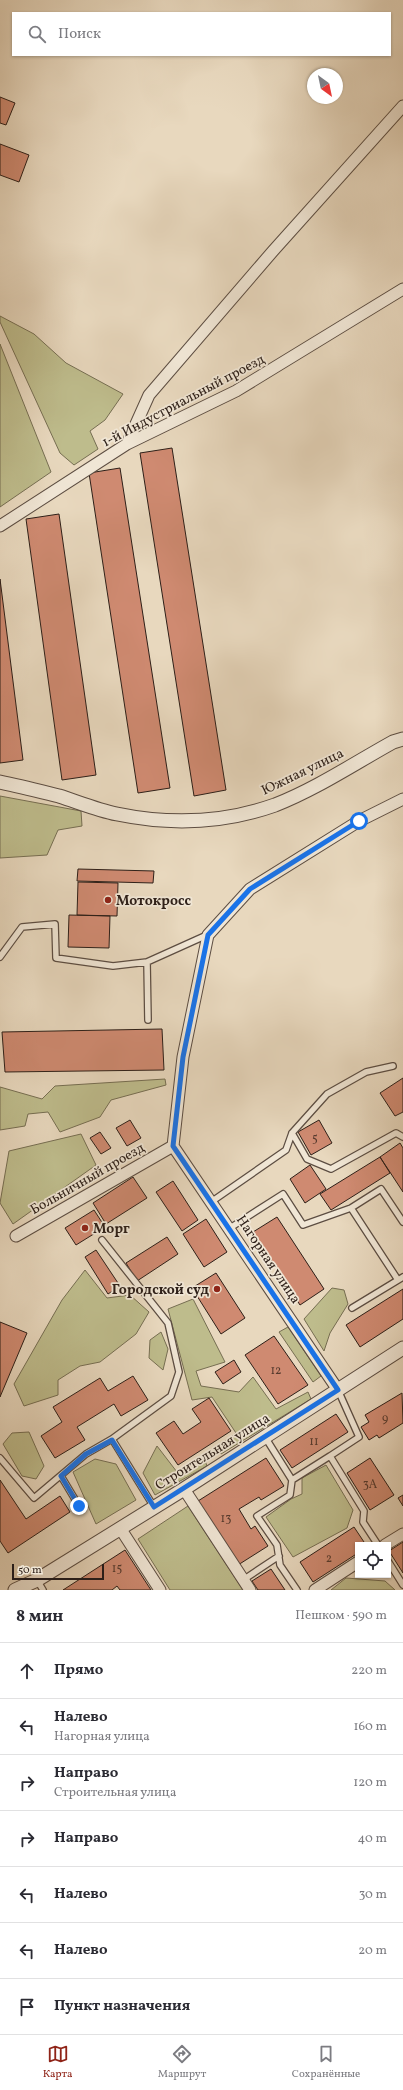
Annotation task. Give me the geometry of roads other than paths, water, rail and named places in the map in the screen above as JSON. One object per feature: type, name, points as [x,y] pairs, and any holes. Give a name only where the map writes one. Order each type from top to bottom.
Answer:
[{"type":"street","points":[[127,444],[149,395],[273,251],[401,110]]},
{"type":"street","name":"1-й Индустриальный проезд","points":[[0,526],[127,444],[236,391],[403,290]]},
{"type":"street","name":"Южная улица","points":[[0,782],[47,793],[117,814],[182,822],[212,819],[243,814],[276,804],[307,790],[393,742],[403,739]]},
{"type":"street","points":[[173,1146],[183,1057],[208,935],[250,889],[359,821],[403,800]]},
{"type":"street","name":"Нагорная улица","points":[[173,1146],[230,1228],[338,1390]]},
{"type":"street","name":"Больничный проезд","points":[[16,1236],[173,1146]]},
{"type":"street","name":"Строительная улица","points":[[15,1590],[40,1585],[120,1528],[184,1489],[403,1348]]},
{"type":"street","points":[[184,1489],[250,1590]]},
{"type":"street","points":[[120,1528],[160,1590]]},
{"type":"street","points":[[390,1542],[403,1534]]},
{"type":"street","points":[[315,1590],[355,1564]]},
{"type":"lane","points":[[0,957],[22,927],[55,924],[56,958],[113,966],[147,962],[208,935]]},
{"type":"lane","points":[[147,962],[148,1020]]},
{"type":"lane","points":[[212,1202],[286,1150],[292,1133],[327,1094],[366,1072],[393,1066]]},
{"type":"lane","points":[[292,1133],[307,1159],[331,1169],[396,1133],[403,1137]]},
{"type":"lane","points":[[230,1228],[283,1194],[303,1225],[352,1208],[381,1189],[403,1222]]},
{"type":"lane","points":[[352,1208],[400,1278],[352,1308]]},
{"type":"lane","points":[[0,1458],[34,1498],[86,1454],[112,1440],[171,1396],[179,1372],[168,1323],[102,1240]]},
{"type":"lane","points":[[292,1480],[359,1437],[338,1390]]},
{"type":"lane","points":[[265,1437],[292,1480],[290,1494],[257,1516],[277,1545],[280,1564],[297,1590]]},
{"type":"lane","points":[[112,1440],[154,1507]]},
{"type":"lane","points":[[330,1456],[364,1511],[363,1522],[376,1542]]},
{"type":"lane","points":[[61,1476],[79,1506]]},
{"type":"lane","points":[[243,1580],[279,1556]]},
{"type":"lane","points":[[391,1566],[403,1585]]},
{"type":"place","name":"Мотокросс","points":[[108,900]]},
{"type":"place","name":"Морг","points":[[85,1228]]},
{"type":"place","name":"Городской суд","points":[[217,1289]]}]
